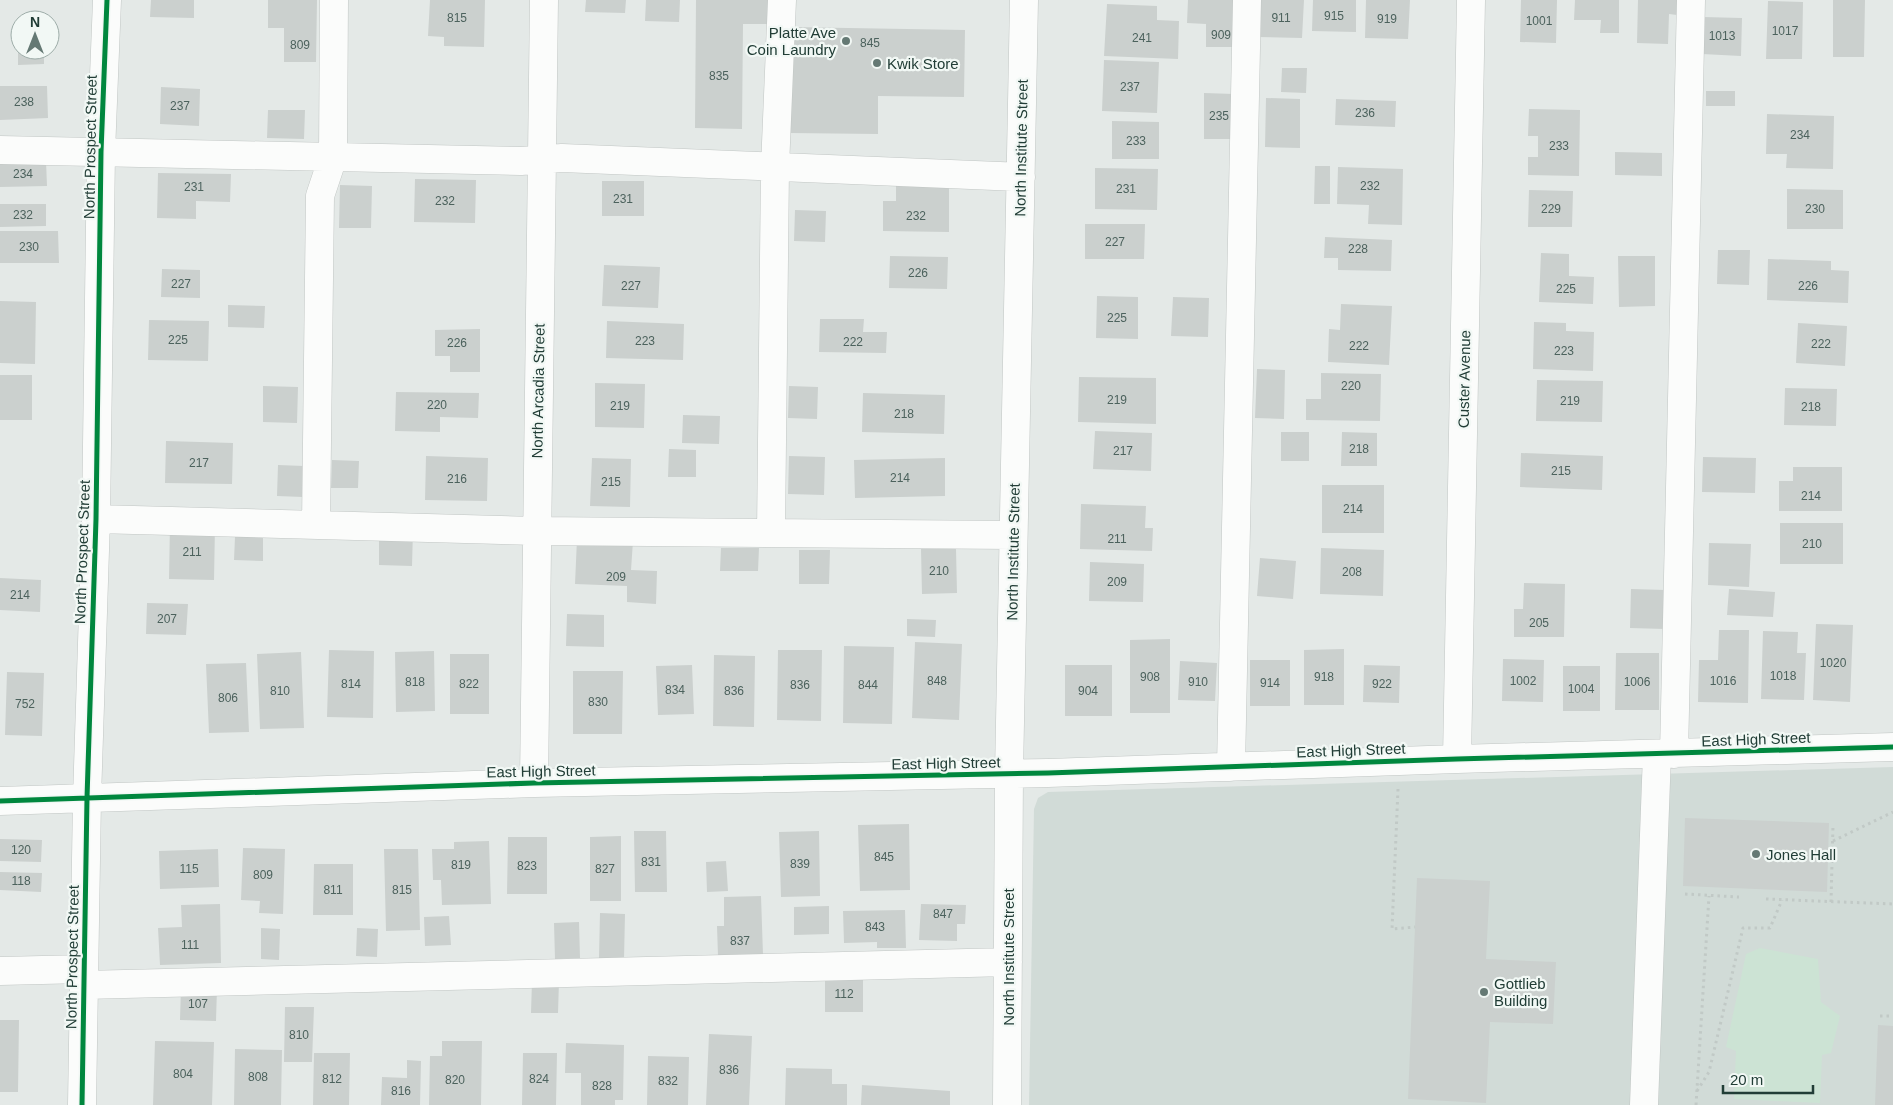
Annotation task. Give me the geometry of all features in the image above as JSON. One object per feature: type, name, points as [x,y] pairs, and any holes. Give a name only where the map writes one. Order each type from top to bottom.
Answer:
[{"type":"street","name":"North Prospect Street","points":[[82,1105],[87,798],[96,519],[102,152],[107,0]]},
{"type":"street","points":[[316,525],[320,196],[332,157],[334,0]]},
{"type":"street","name":"North Arcadia Street","points":[[534,783],[544,0]]},
{"type":"street","points":[[771,533],[774,167],[782,0]]},
{"type":"street","name":"North Institute Street","points":[[1007,1105],[1009,774],[1024,0]]},
{"type":"street","points":[[1231,767],[1247,0]]},
{"type":"street","name":"Custer Avenue","points":[[1457,758],[1471,0]]},
{"type":"street","points":[[1644,1105],[1666,754],[1691,0]]},
{"type":"street","points":[[0,150],[521,161],[562,158],[1021,177]]},
{"type":"street","points":[[96,519],[536,531],[1013,535]]},
{"type":"street","name":"East High Street","points":[[0,801],[534,783],[1009,774],[1457,758],[1893,747]]},
{"type":"street","points":[[0,971],[84,977],[1008,962]]},
{"type":"path","points":[[1399,760],[1392,929],[1415,927]]},
{"type":"path","points":[[1833,841],[1893,812]]},
{"type":"path","points":[[1831,902],[1833,825]]},
{"type":"path","points":[[1685,894],[1738,897]]},
{"type":"path","points":[[1696,1105],[1709,896]]},
{"type":"path","points":[[1766,899],[1893,904]]},
{"type":"path","points":[[1697,1091],[1709,1072],[1743,928],[1770,928],[1782,900]]},
{"type":"path","points":[[1880,1016],[1893,1016]]},
{"type":"shaded area","points":[[1893,767],[1893,1105],[1029,1105],[1034,809],[1038,798],[1048,792]]},
{"type":"green space","points":[[1760,948],[1818,959],[1821,1002],[1840,1016],[1831,1053],[1822,1055],[1820,1103],[1734,1099],[1736,1051],[1726,1047],[1746,954]]},
{"type":"building","points":[[151,0],[194,0],[194,18],[150,17]]},
{"type":"building","points":[[268,0],[317,0],[316,62],[284,62],[284,28],[268,28]]},
{"type":"building","points":[[430,0],[485,0],[484,47],[444,46],[444,37],[428,36]]},
{"type":"building","points":[[586,0],[626,0],[625,13],[585,12]]},
{"type":"building","points":[[646,0],[680,0],[679,22],[645,21]]},
{"type":"building","points":[[696,0],[772,0],[772,24],[743,24],[742,129],[695,128]]},
{"type":"building","points":[[1188,0],[1237,0],[1236,47],[1206,47],[1206,24],[1187,23]]},
{"type":"building","points":[[1260,0],[1304,0],[1302,38],[1258,37]]},
{"type":"building","points":[[1313,0],[1356,0],[1356,32],[1312,31]]},
{"type":"building","points":[[1366,0],[1410,0],[1408,39],[1365,38]]},
{"type":"building","points":[[1521,0],[1557,0],[1556,43],[1520,42]]},
{"type":"building","points":[[1575,0],[1619,0],[1619,33],[1600,33],[1601,20],[1574,20]]},
{"type":"building","points":[[1638,0],[1677,0],[1677,15],[1669,14],[1668,44],[1637,43]]},
{"type":"building","points":[[1833,0],[1865,0],[1864,57],[1833,57]]},
{"type":"building","points":[[1768,1],[1803,2],[1802,59],[1766,59]]},
{"type":"building","points":[[1107,4],[1157,6],[1157,20],[1179,21],[1178,59],[1104,56]]},
{"type":"building","points":[[1703,17],[1742,18],[1741,56],[1702,54]]},
{"type":"building","name":"Kwik Store","points":[[790,27],[965,30],[964,97],[878,96],[878,134],[789,133]]},
{"type":"building","points":[[18,60],[44,60],[44,64],[18,65]]},
{"type":"building","points":[[1104,60],[1159,62],[1157,113],[1102,111]]},
{"type":"building","points":[[1282,68],[1307,68],[1306,93],[1281,92]]},
{"type":"building","points":[[0,86],[47,86],[48,118],[0,120]]},
{"type":"building","points":[[161,87],[200,89],[199,126],[160,124]]},
{"type":"building","points":[[1706,91],[1735,91],[1735,106],[1706,106]]},
{"type":"building","points":[[1204,93],[1234,94],[1233,139],[1204,139]]},
{"type":"building","points":[[1266,98],[1300,99],[1300,148],[1265,147]]},
{"type":"building","points":[[1336,99],[1396,101],[1395,127],[1335,125]]},
{"type":"building","points":[[1529,109],[1580,110],[1579,176],[1528,175],[1528,157],[1538,157],[1538,136],[1528,136]]},
{"type":"building","points":[[268,110],[305,110],[304,139],[267,138]]},
{"type":"building","points":[[1767,114],[1834,116],[1833,169],[1786,168],[1787,154],[1766,154]]},
{"type":"building","points":[[1112,121],[1159,122],[1159,159],[1112,159]]},
{"type":"building","points":[[1615,152],[1662,153],[1662,176],[1615,175]]},
{"type":"building","points":[[46,161],[47,186],[0,187],[0,162]]},
{"type":"building","points":[[1315,166],[1330,166],[1330,204],[1314,204]]},
{"type":"building","points":[[1338,167],[1403,169],[1402,225],[1368,224],[1369,205],[1337,204]]},
{"type":"building","points":[[1095,168],[1158,169],[1157,210],[1095,209]]},
{"type":"building","points":[[158,173],[231,174],[230,202],[196,201],[196,219],[157,218]]},
{"type":"building","points":[[415,179],[476,180],[475,223],[414,222]]},
{"type":"building","points":[[602,181],[644,181],[644,216],[602,216]]},
{"type":"building","points":[[340,185],[372,186],[371,228],[339,228]]},
{"type":"building","points":[[896,186],[949,187],[949,232],[883,231],[883,201],[896,201]]},
{"type":"building","points":[[1787,189],[1843,190],[1843,229],[1787,229]]},
{"type":"building","points":[[1529,190],[1573,191],[1572,227],[1528,227]]},
{"type":"building","points":[[0,204],[46,204],[46,226],[0,227]]},
{"type":"building","points":[[795,210],[826,211],[825,242],[794,241]]},
{"type":"building","points":[[1085,224],[1145,224],[1144,259],[1085,259]]},
{"type":"building","points":[[0,231],[58,231],[59,263],[0,263]]},
{"type":"building","points":[[1325,237],[1392,240],[1391,271],[1338,270],[1338,258],[1324,258]]},
{"type":"building","points":[[1718,250],[1750,250],[1749,285],[1717,284]]},
{"type":"building","points":[[1541,253],[1569,254],[1569,276],[1594,277],[1593,304],[1539,302]]},
{"type":"building","points":[[890,256],[948,257],[947,289],[889,288]]},
{"type":"building","points":[[1618,256],[1655,256],[1655,306],[1619,307]]},
{"type":"building","points":[[1768,259],[1831,261],[1831,270],[1849,271],[1848,303],[1767,300]]},
{"type":"building","points":[[604,265],[660,267],[658,308],[602,306]]},
{"type":"building","points":[[162,269],[200,270],[200,298],[161,297]]},
{"type":"building","points":[[1097,296],[1138,297],[1138,339],[1096,338]]},
{"type":"building","points":[[1173,297],[1209,298],[1208,337],[1171,336]]},
{"type":"building","points":[[0,301],[36,302],[35,364],[0,363]]},
{"type":"building","points":[[1341,304],[1392,306],[1389,365],[1328,362],[1329,329],[1340,330]]},
{"type":"building","points":[[228,305],[265,306],[264,328],[228,327]]},
{"type":"building","points":[[820,319],[864,319],[863,332],[887,332],[886,353],[819,352]]},
{"type":"building","points":[[149,320],[209,321],[208,361],[148,360]]},
{"type":"building","points":[[607,321],[684,324],[683,360],[606,358]]},
{"type":"building","points":[[1534,322],[1566,323],[1566,331],[1594,332],[1593,371],[1533,369]]},
{"type":"building","points":[[1798,323],[1847,326],[1845,366],[1796,363]]},
{"type":"building","points":[[480,329],[480,372],[450,372],[450,356],[435,356],[435,330]]},
{"type":"building","points":[[1257,369],[1285,370],[1284,419],[1255,418]]},
{"type":"building","points":[[1321,373],[1381,374],[1380,421],[1306,420],[1306,399],[1321,399]]},
{"type":"building","points":[[0,375],[32,375],[32,420],[0,420]]},
{"type":"building","points":[[1079,377],[1156,378],[1156,424],[1078,422]]},
{"type":"building","points":[[1537,380],[1603,381],[1602,422],[1536,421]]},
{"type":"building","points":[[595,383],[645,384],[644,428],[595,427]]},
{"type":"building","points":[[263,386],[298,387],[297,423],[263,422]]},
{"type":"building","points":[[789,386],[818,387],[817,419],[788,418]]},
{"type":"building","points":[[1785,388],[1837,389],[1836,426],[1784,425]]},
{"type":"building","points":[[396,392],[479,393],[478,418],[440,417],[440,432],[395,431]]},
{"type":"building","points":[[863,393],[945,395],[944,434],[862,432]]},
{"type":"building","points":[[683,415],[720,416],[719,444],[682,443]]},
{"type":"building","points":[[1095,431],[1152,433],[1151,471],[1093,469]]},
{"type":"building","points":[[1281,432],[1309,432],[1309,461],[1281,461]]},
{"type":"building","points":[[1342,432],[1377,433],[1377,466],[1341,466]]},
{"type":"building","points":[[166,441],[233,443],[232,484],[165,483]]},
{"type":"building","points":[[669,449],[696,450],[696,477],[668,477]]},
{"type":"building","points":[[1521,453],[1603,456],[1602,490],[1520,487]]},
{"type":"building","points":[[426,456],[488,458],[487,501],[425,500]]},
{"type":"building","points":[[789,456],[825,457],[824,495],[788,494]]},
{"type":"building","points":[[1703,457],[1756,458],[1755,493],[1702,492]]},
{"type":"building","points":[[592,458],[631,459],[630,507],[590,506]]},
{"type":"building","points":[[945,458],[945,496],[855,498],[854,460]]},
{"type":"building","points":[[332,460],[359,461],[358,488],[331,488]]},
{"type":"building","points":[[278,465],[304,466],[303,497],[277,496]]},
{"type":"building","points":[[1793,467],[1842,467],[1842,511],[1779,511],[1779,481],[1793,481]]},
{"type":"building","points":[[1322,485],[1384,485],[1384,533],[1322,533]]},
{"type":"building","points":[[1081,504],[1146,506],[1145,528],[1153,528],[1152,551],[1080,549]]},
{"type":"building","points":[[1780,523],[1843,523],[1843,564],[1780,564]]},
{"type":"building","points":[[170,524],[215,525],[214,580],[169,579]]},
{"type":"building","points":[[379,530],[413,530],[412,566],[379,565]]},
{"type":"building","points":[[235,537],[263,537],[263,561],[234,560]]},
{"type":"building","points":[[577,539],[633,541],[631,570],[657,571],[656,604],[627,602],[627,586],[575,584]]},
{"type":"building","points":[[1709,543],[1751,544],[1749,587],[1708,585]]},
{"type":"building","points":[[721,548],[759,548],[758,571],[720,571]]},
{"type":"building","points":[[1321,548],[1384,550],[1383,596],[1320,594]]},
{"type":"building","points":[[921,549],[956,549],[957,593],[922,594]]},
{"type":"building","points":[[799,550],[830,550],[829,584],[799,584]]},
{"type":"building","points":[[1260,558],[1296,561],[1293,599],[1257,596]]},
{"type":"building","points":[[1090,562],[1144,564],[1143,602],[1089,601]]},
{"type":"building","points":[[0,578],[41,580],[40,612],[0,610]]},
{"type":"building","points":[[1524,583],[1565,584],[1564,637],[1514,637],[1514,609],[1523,609]]},
{"type":"building","points":[[1631,589],[1666,590],[1665,629],[1630,628]]},
{"type":"building","points":[[1729,589],[1775,592],[1773,617],[1727,615]]},
{"type":"building","points":[[147,603],[188,604],[186,635],[146,634]]},
{"type":"building","points":[[567,614],[604,615],[604,647],[566,646]]},
{"type":"building","points":[[907,619],[936,620],[935,637],[907,636]]},
{"type":"building","points":[[1816,624],[1853,625],[1850,702],[1813,700]]},
{"type":"building","points":[[1719,630],[1749,630],[1748,703],[1698,702],[1699,660],[1718,660]]},
{"type":"building","points":[[1763,631],[1798,632],[1797,653],[1806,653],[1804,700],[1761,699]]},
{"type":"building","points":[[1170,639],[1170,713],[1130,713],[1130,640]]},
{"type":"building","points":[[915,642],[962,644],[959,720],[912,718]]},
{"type":"building","points":[[844,646],[894,647],[892,724],[843,723]]},
{"type":"building","points":[[1344,649],[1344,705],[1304,705],[1304,650]]},
{"type":"building","points":[[329,650],[374,651],[373,718],[327,717]]},
{"type":"building","points":[[778,650],[822,650],[821,721],[777,720]]},
{"type":"building","points":[[434,651],[435,711],[396,712],[395,652]]},
{"type":"building","points":[[301,652],[304,728],[260,729],[257,654]]},
{"type":"building","points":[[1616,653],[1659,653],[1659,710],[1615,710]]},
{"type":"building","points":[[450,654],[489,654],[489,714],[450,714]]},
{"type":"building","points":[[714,655],[755,656],[754,727],[713,726]]},
{"type":"building","points":[[1503,659],[1544,660],[1543,702],[1502,701]]},
{"type":"building","points":[[1250,660],[1290,660],[1290,706],[1250,706]]},
{"type":"building","points":[[1180,661],[1217,663],[1215,701],[1178,700]]},
{"type":"building","points":[[246,663],[249,732],[209,733],[206,664]]},
{"type":"building","points":[[692,665],[694,714],[658,715],[656,666]]},
{"type":"building","points":[[1065,665],[1112,665],[1112,716],[1065,716]]},
{"type":"building","points":[[1364,665],[1400,666],[1399,703],[1363,702]]},
{"type":"building","points":[[1563,666],[1600,666],[1600,711],[1563,711]]},
{"type":"building","points":[[573,671],[623,671],[622,734],[573,734]]},
{"type":"building","points":[[7,672],[44,673],[42,736],[5,735]]},
{"type":"building","name":"Jones Hall","points":[[1685,818],[1829,823],[1827,892],[1683,886]]},
{"type":"building","points":[[909,824],[910,890],[860,891],[858,825]]},
{"type":"building","points":[[634,831],[666,831],[667,892],[635,892]]},
{"type":"building","points":[[819,831],[820,896],[781,897],[779,832]]},
{"type":"building","points":[[621,836],[621,901],[590,901],[590,837]]},
{"type":"building","points":[[508,837],[547,837],[547,894],[507,894]]},
{"type":"building","points":[[0,839],[42,840],[41,862],[0,861]]},
{"type":"building","points":[[489,841],[491,904],[442,905],[441,880],[433,880],[432,849],[454,849],[454,842]]},
{"type":"building","points":[[243,848],[285,849],[283,914],[259,913],[260,901],[241,900]]},
{"type":"building","points":[[218,849],[219,887],[160,889],[159,851]]},
{"type":"building","points":[[384,849],[418,849],[420,930],[386,931]]},
{"type":"building","points":[[726,861],[728,891],[707,892],[706,862]]},
{"type":"building","points":[[314,864],[353,864],[353,915],[313,915]]},
{"type":"building","points":[[0,872],[42,873],[41,892],[0,890]]},
{"type":"building","name":"Gottlieb Building","points":[[1417,878],[1490,881],[1486,959],[1556,962],[1553,1024],[1490,1022],[1486,1103],[1408,1099]]},
{"type":"building","points":[[761,896],[763,955],[718,956],[717,926],[724,926],[724,897]]},
{"type":"building","points":[[220,904],[221,963],[160,965],[158,928],[182,927],[181,905]]},
{"type":"building","points":[[921,904],[966,905],[965,924],[957,924],[957,941],[919,940]]},
{"type":"building","points":[[829,906],[829,934],[794,935],[794,907]]},
{"type":"building","points":[[905,910],[906,948],[877,948],[877,942],[844,943],[843,911]]},
{"type":"building","points":[[600,913],[625,914],[624,959],[599,958]]},
{"type":"building","points":[[449,916],[451,945],[425,946],[424,917]]},
{"type":"building","points":[[579,922],[580,958],[555,959],[554,923]]},
{"type":"building","points":[[261,928],[280,929],[279,960],[261,959]]},
{"type":"building","points":[[357,928],[378,929],[377,957],[356,956]]},
{"type":"building","points":[[825,976],[863,976],[863,1012],[825,1012]]},
{"type":"building","points":[[532,981],[559,981],[558,1013],[531,1013]]},
{"type":"building","points":[[181,987],[217,988],[216,1021],[180,1020]]},
{"type":"building","points":[[285,1007],[314,1007],[312,1062],[284,1062]]},
{"type":"building","points":[[0,1020],[19,1020],[18,1092],[0,1092]]},
{"type":"building","points":[[1878,1025],[1893,1026],[1893,1105],[1875,1105]]},
{"type":"building","points":[[709,1034],[752,1036],[749,1105],[706,1105]]},
{"type":"building","points":[[155,1041],[214,1042],[212,1105],[153,1105]]},
{"type":"building","points":[[442,1041],[482,1041],[481,1105],[429,1105],[430,1056],[442,1056]]},
{"type":"building","points":[[566,1043],[624,1045],[623,1100],[615,1100],[615,1105],[581,1105],[581,1073],[565,1073]]},
{"type":"building","points":[[235,1049],[282,1050],[281,1105],[234,1105]]},
{"type":"building","points":[[314,1053],[350,1053],[349,1105],[313,1105]]},
{"type":"building","points":[[523,1053],[557,1053],[556,1105],[522,1105]]},
{"type":"building","points":[[648,1056],[689,1057],[688,1105],[647,1105]]},
{"type":"building","points":[[407,1060],[421,1061],[420,1105],[381,1105],[382,1077],[407,1078]]},
{"type":"building","points":[[786,1068],[832,1069],[832,1084],[847,1084],[847,1105],[785,1105]]},
{"type":"building","points":[[862,1085],[950,1091],[950,1105],[861,1105]]},
{"type":"cycle path","points":[[82,1105],[87,798],[96,519],[101,152],[107,0]]},
{"type":"cycle path","points":[[0,801],[534,783],[1048,773],[1893,747]]},
{"type":"place","name":"Platte Ave Coin Laundry","points":[[846,41]]},
{"type":"place","name":"Kwik Store","points":[[877,63]]},
{"type":"place","name":"Jones Hall","points":[[1756,854]]},
{"type":"place","name":"Gottlieb Building","points":[[1484,992]]}]
